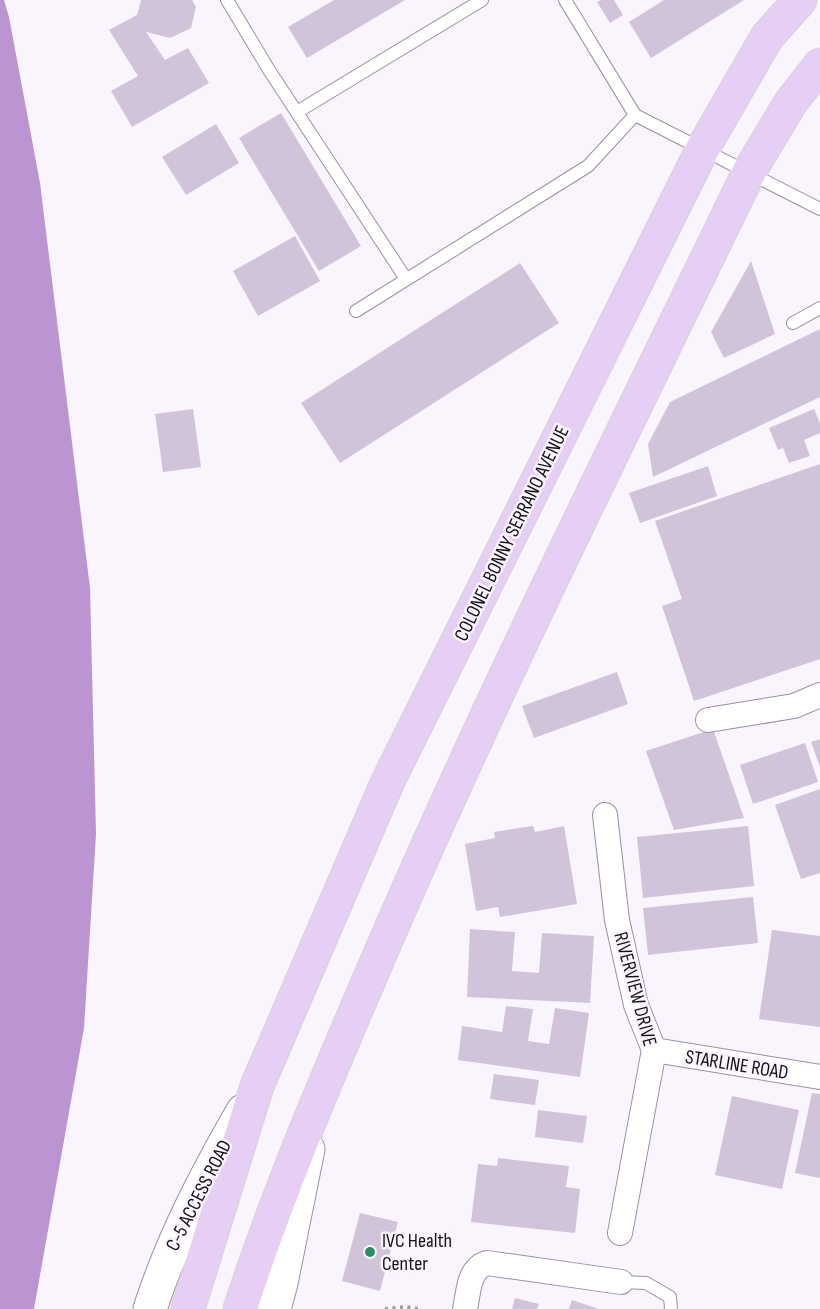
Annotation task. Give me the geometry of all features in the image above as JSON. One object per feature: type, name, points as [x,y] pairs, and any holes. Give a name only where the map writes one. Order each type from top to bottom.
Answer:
[{"type":"main road","name":"COLONEL BONNY SERRANO AVENUE","points":[[188,1309],[257,1086],[388,781],[703,148],[767,37],[800,0]]},
{"type":"main road","points":[[240,1309],[265,1231],[317,1100],[448,797],[749,172],[791,102],[820,65]]},
{"type":"street","points":[[708,720],[794,706],[820,695]]},
{"type":"street","name":"RIVERVIEW DRIVE","points":[[605,815],[617,920],[636,1005],[654,1050],[620,1233]]},
{"type":"street","name":"STARLINE ROAD","points":[[654,1050],[820,1077]]},
{"type":"street","name":"C-5 ACCESS ROAD","points":[[150,1309],[167,1256],[201,1183],[257,1086]]},
{"type":"street","points":[[274,1309],[317,1100]]},
{"type":"street","points":[[465,1309],[472,1274],[478,1266],[487,1263],[621,1282]]},
{"type":"lane","points":[[227,0],[406,279]]},
{"type":"lane","points":[[297,112],[482,0]]},
{"type":"lane","points":[[565,0],[635,114],[820,209]]},
{"type":"lane","points":[[356,311],[588,166],[635,114]]},
{"type":"lane","points":[[794,323],[820,308]]},
{"type":"lane","points":[[621,1282],[646,1283],[670,1297],[671,1309]]},
{"type":"path","points":[[385,1309],[406,1307],[420,1309]]},
{"type":"shaded area","points":[[0,0],[4,0],[9,17],[40,183],[90,588],[96,834],[84,1028],[34,1309],[0,1309]]},
{"type":"building","points":[[141,0],[192,0],[196,7],[191,28],[170,38],[146,32],[165,60],[188,48],[209,83],[132,127],[111,91],[138,76],[109,30],[137,15]]},
{"type":"building","points":[[334,0],[405,0],[307,58],[288,27]]},
{"type":"building","points":[[614,0],[623,15],[610,23],[597,2]]},
{"type":"building","points":[[664,0],[744,0],[651,58],[629,22]]},
{"type":"building","points":[[281,113],[361,246],[319,271],[239,138]]},
{"type":"building","points":[[216,124],[239,163],[186,195],[162,157]]},
{"type":"building","points":[[295,236],[320,281],[258,316],[233,271]]},
{"type":"building","points":[[751,261],[775,334],[724,358],[711,332]]},
{"type":"building","points":[[520,263],[559,323],[340,463],[301,403]]},
{"type":"building","points":[[820,329],[820,397],[653,477],[648,444],[670,402]]},
{"type":"building","points":[[193,409],[201,467],[163,472],[155,414]]},
{"type":"building","points":[[814,409],[820,423],[820,433],[804,440],[810,456],[789,463],[783,448],[778,450],[769,428]]},
{"type":"building","points":[[820,464],[820,659],[694,701],[662,606],[682,599],[655,521]]},
{"type":"building","points":[[708,466],[717,496],[640,523],[629,493]]},
{"type":"building","points":[[617,672],[628,704],[534,738],[522,706]]},
{"type":"building","points":[[713,729],[744,818],[674,830],[646,751]]},
{"type":"building","points":[[820,739],[820,767],[811,742]]},
{"type":"building","points":[[805,743],[818,782],[753,804],[740,765]]},
{"type":"building","points":[[820,789],[820,873],[801,879],[775,805]]},
{"type":"building","points":[[533,826],[535,832],[564,826],[577,904],[500,917],[498,907],[476,911],[465,844],[495,838],[494,832]]},
{"type":"building","points":[[748,826],[754,886],[643,898],[637,837]]},
{"type":"building","points":[[753,897],[758,943],[648,955],[643,908]]},
{"type":"building","points":[[470,929],[515,932],[512,971],[539,973],[542,933],[594,936],[590,1003],[467,997]]},
{"type":"building","points":[[772,930],[820,936],[820,1027],[759,1019]]},
{"type":"building","points":[[506,1006],[533,1009],[528,1041],[549,1044],[555,1008],[589,1013],[580,1077],[458,1060],[462,1026],[502,1032]]},
{"type":"building","points":[[494,1074],[539,1080],[535,1105],[490,1099]]},
{"type":"building","points":[[812,1093],[820,1094],[820,1178],[795,1173]]},
{"type":"building","points":[[732,1096],[799,1110],[782,1189],[715,1175]]},
{"type":"building","points":[[538,1110],[587,1116],[583,1143],[535,1137]]},
{"type":"building","points":[[498,1158],[569,1166],[566,1187],[580,1189],[575,1233],[471,1222],[478,1164],[497,1166]]},
{"type":"building","name":"IVC Health Center","points":[[360,1213],[398,1222],[380,1291],[342,1281]]},
{"type":"building","points":[[515,1298],[539,1304],[537,1309],[512,1309]]},
{"type":"building","points":[[572,1300],[599,1309],[569,1309]]},
{"type":"place","name":"IVC Health Center","points":[[370,1252]]}]
